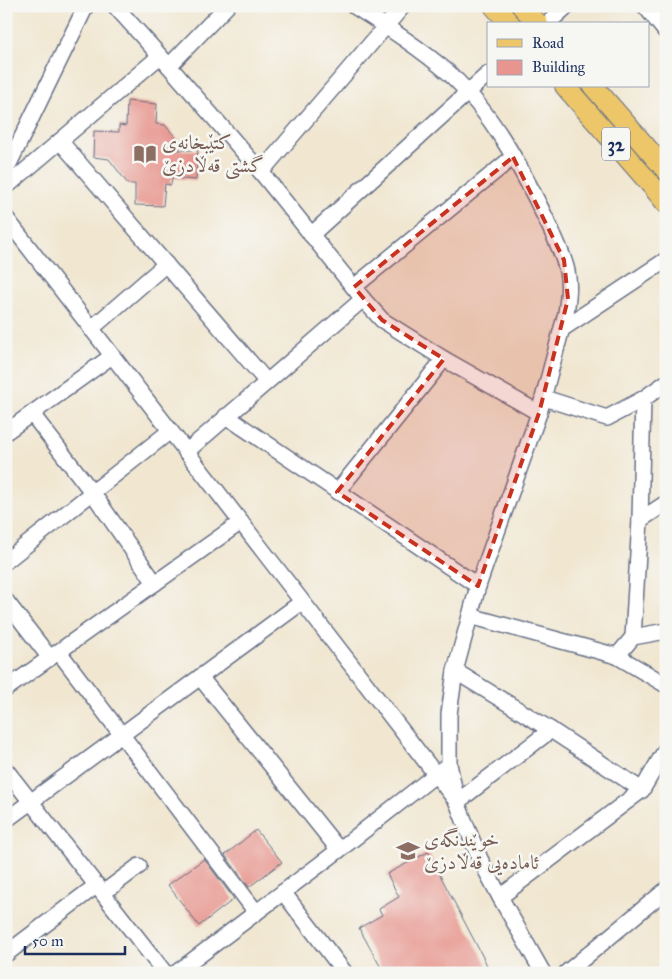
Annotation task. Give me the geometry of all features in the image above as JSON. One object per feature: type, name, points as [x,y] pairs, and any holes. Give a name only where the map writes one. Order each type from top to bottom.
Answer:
[{"type":"main road","points":[[494,6],[508,22]]},
{"type":"main road","points":[[522,6],[536,22]]},
{"type":"main road","name":"32","points":[[567,88],[666,203]]},
{"type":"main road","name":"32","points":[[595,88],[666,170]]},
{"type":"street","points":[[6,170],[86,6]]},
{"type":"street","points":[[115,6],[260,172],[382,320],[444,359],[539,413]]},
{"type":"street","points":[[6,187],[60,141],[165,61],[227,6]]},
{"type":"street","points":[[354,6],[408,41],[430,58],[468,92],[486,114],[513,157],[540,206],[568,273],[566,313],[544,398],[478,586],[455,671],[448,714],[449,764],[458,802],[467,828],[480,859],[542,973]]},
{"type":"street","points":[[260,172],[403,6]]},
{"type":"street","points":[[549,22],[567,6]]},
{"type":"street","points":[[645,6],[666,32]]},
{"type":"street","points":[[311,235],[487,75]]},
{"type":"street","points":[[60,141],[267,382]]},
{"type":"street","points":[[186,452],[267,382],[359,293],[513,157]]},
{"type":"street","points":[[6,218],[458,802]]},
{"type":"street","points":[[562,329],[666,260]]},
{"type":"street","points":[[91,329],[166,264]]},
{"type":"street","points":[[9,425],[32,414],[112,356]]},
{"type":"street","points":[[338,492],[444,359]]},
{"type":"street","points":[[544,398],[607,418],[666,383]]},
{"type":"street","points":[[617,656],[633,637],[640,520],[643,398]]},
{"type":"street","points":[[32,414],[92,492],[156,583]]},
{"type":"street","points":[[226,416],[478,586]]},
{"type":"street","points":[[6,561],[170,431]]},
{"type":"street","points":[[640,520],[666,503]]},
{"type":"street","points":[[6,689],[241,522]]},
{"type":"street","points":[[6,602],[121,734],[256,912]]},
{"type":"street","points":[[6,820],[302,602]]},
{"type":"street","points":[[470,616],[617,656],[666,685]]},
{"type":"street","points":[[633,637],[666,630]]},
{"type":"street","points":[[455,671],[642,790]]},
{"type":"street","points":[[200,677],[339,850]]},
{"type":"street","points":[[458,802],[550,730]]},
{"type":"street","points":[[500,897],[642,790],[665,750]]},
{"type":"street","points":[[176,973],[449,764]]},
{"type":"street","points":[[6,770],[165,973]]},
{"type":"street","points":[[6,954],[100,889],[139,866]]},
{"type":"street","points":[[566,973],[666,890]]},
{"type":"street","points":[[283,892],[345,973]]},
{"type":"highlighted area","points":[[513,157],[564,260],[568,299],[539,413],[478,586],[337,492],[444,359],[382,320],[354,287]]},
{"type":"building","name":"کتێبخانەی گشتی قەڵادزێ","points":[[127,101],[157,104],[156,124],[165,125],[180,142],[179,150],[198,150],[196,180],[172,178],[171,185],[165,184],[163,206],[135,205],[135,184],[128,184],[109,159],[93,157],[94,131],[119,132],[119,125],[126,126]]},
{"type":"building","points":[[256,830],[282,862],[249,887],[225,855]]},
{"type":"building","points":[[428,852],[487,965],[473,973],[384,973],[359,928],[382,915],[379,909],[399,897],[387,874]]},
{"type":"building","points":[[204,859],[234,899],[199,926],[168,885]]},
{"type":"place","name":"کتێبخانەی گشتی قەڵادزێ","points":[[145,154]]},
{"type":"place","name":"خوێندنگەی ئامادەیی قەڵادزێ","points":[[408,851]]}]
